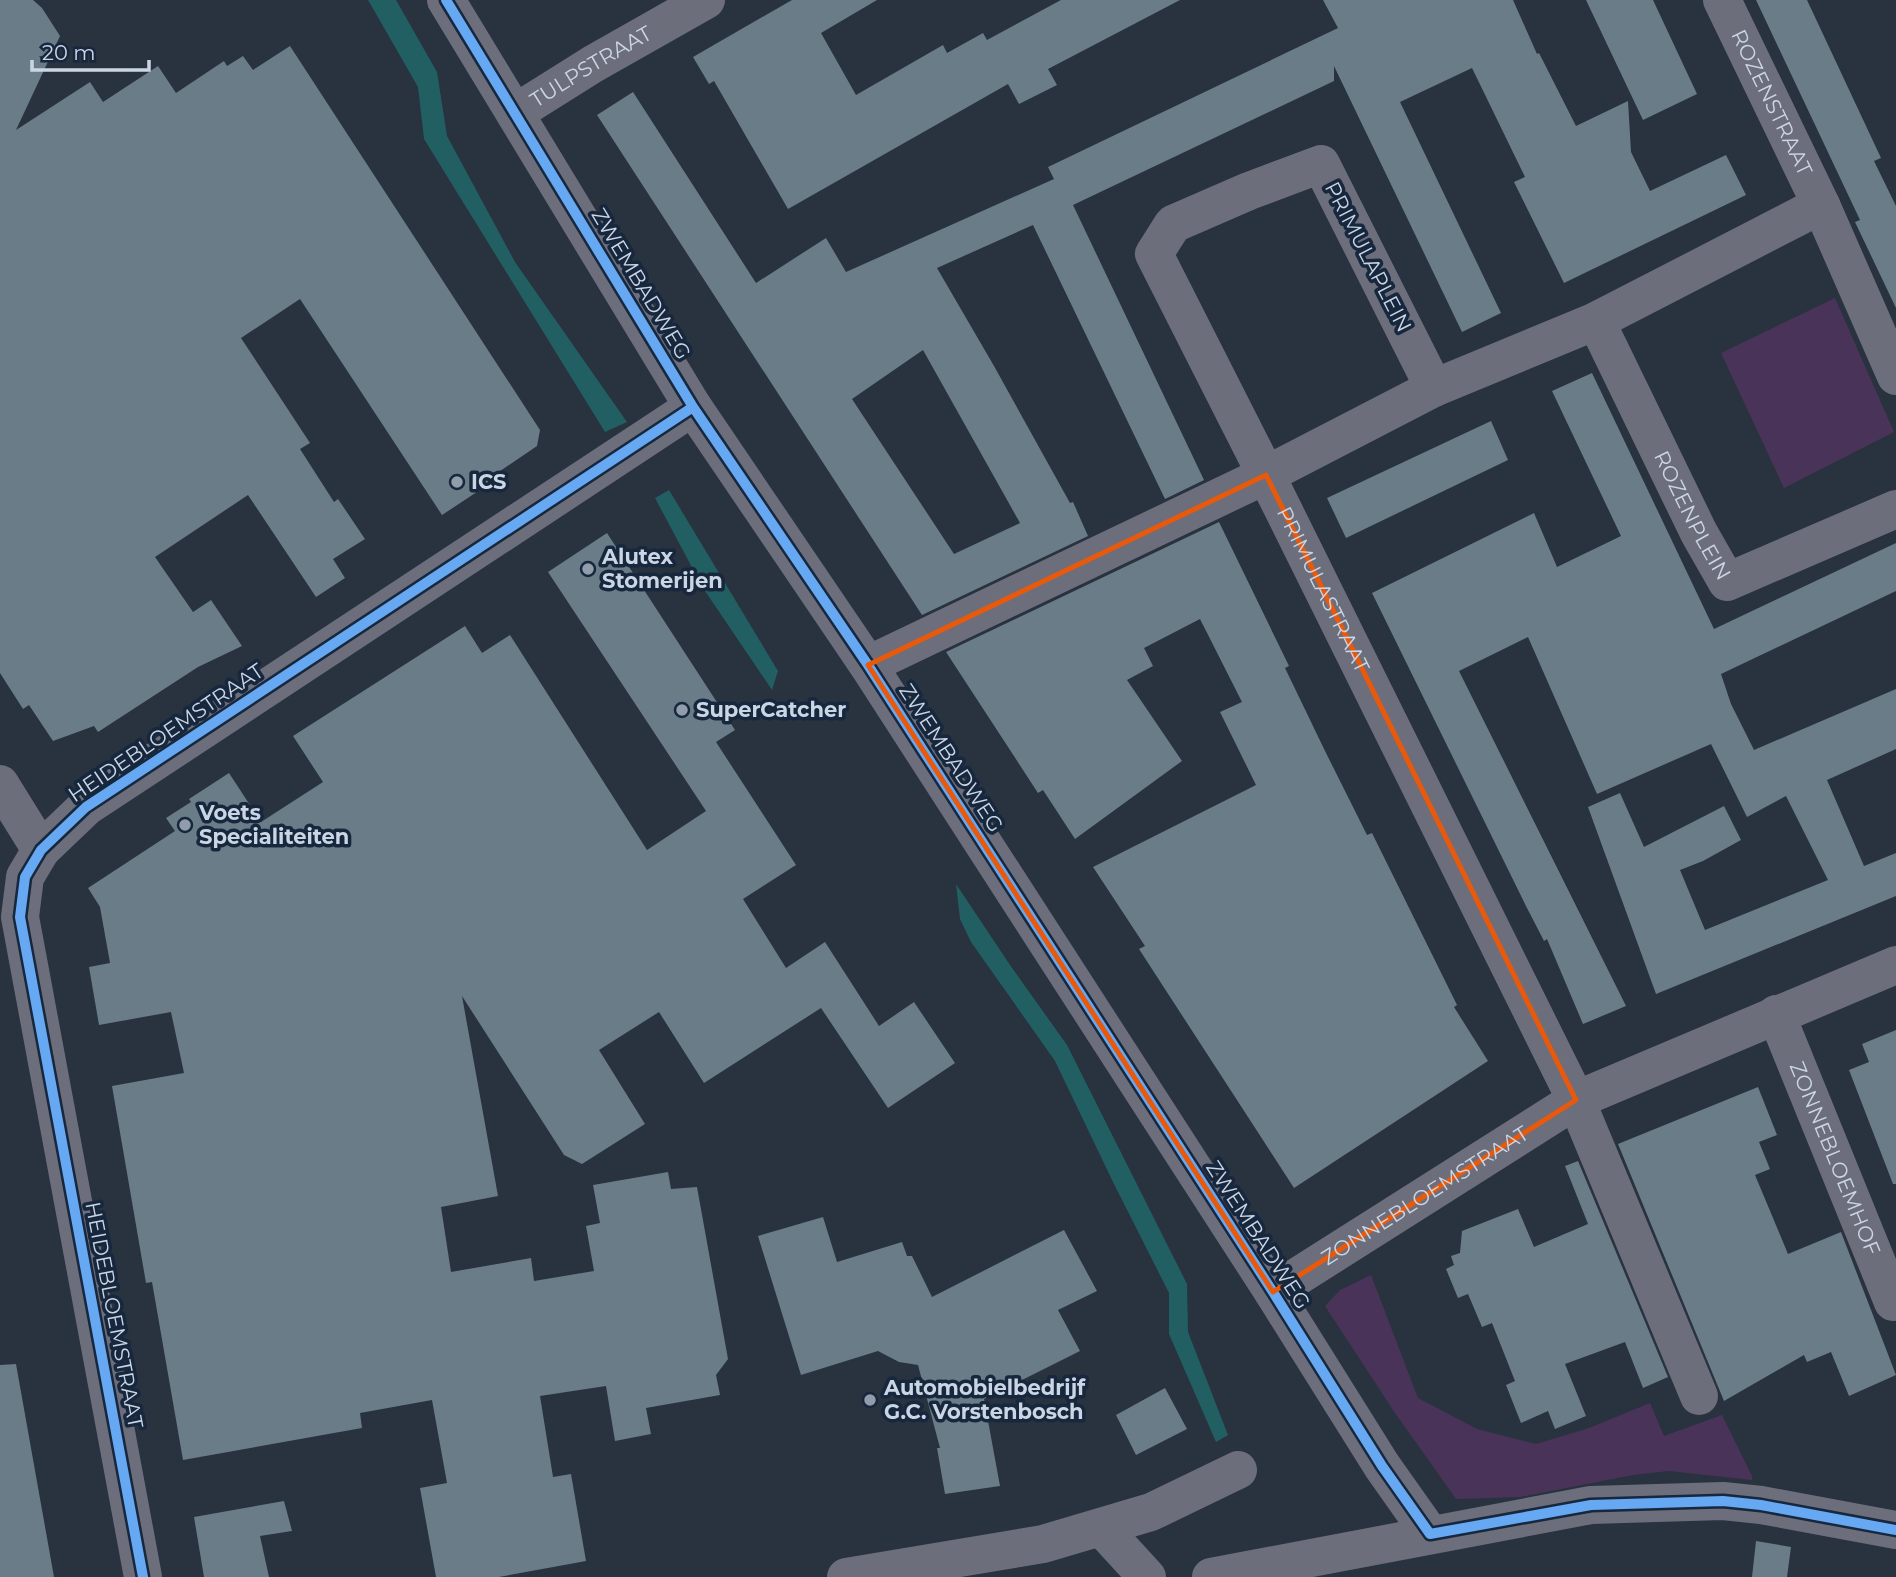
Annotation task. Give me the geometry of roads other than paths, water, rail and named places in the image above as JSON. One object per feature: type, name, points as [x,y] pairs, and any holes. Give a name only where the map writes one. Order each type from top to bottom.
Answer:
[{"type":"street","name":"ZWEMBADWEG","points":[[446,0],[693,407],[868,665],[1273,1292],[1382,1466],[1430,1534]]},
{"type":"street","name":"TULPSTRAAT","points":[[515,113],[593,64],[706,0]]},
{"type":"street","name":"ROZENSTRAAT","points":[[1722,0],[1821,205]]},
{"type":"street","name":"PRIMULAPLEIN","points":[[1266,475],[1154,254],[1174,224],[1249,191],[1321,164],[1434,388]]},
{"type":"street","points":[[868,665],[1266,475],[1434,388],[1596,321],[1821,205],[1896,376]]},
{"type":"street","name":"ROZENPLEIN","points":[[1596,321],[1699,533],[1727,582],[1896,509]]},
{"type":"street","name":"HEIDEBLOEMSTRAAT","points":[[143,1577],[20,917],[25,877],[41,850],[86,807],[693,407]]},
{"type":"street","name":"PRIMULASTRAAT","points":[[1266,475],[1576,1100]]},
{"type":"street","points":[[0,784],[41,850]]},
{"type":"street","name":"ZONNEBLOEMSTRAAT","points":[[1273,1292],[1576,1100],[1896,964]]},
{"type":"street","name":"ZONNEBLOEMHOF","points":[[1776,1014],[1893,1302]]},
{"type":"street","points":[[1576,1100],[1699,1396]]},
{"type":"street","points":[[846,1577],[1043,1544],[1152,1512],[1238,1470]]},
{"type":"street","points":[[1211,1577],[1591,1505],[1723,1501],[1896,1530]]},
{"type":"street","points":[[1101,1527],[1147,1577]]},
{"type":"place","name":"ICS","points":[[457,482]]},
{"type":"place","name":"Alutex Stomerijen","points":[[588,569]]},
{"type":"place","name":"SuperCatcher","points":[[682,710]]},
{"type":"place","name":"Voets Specialiteiten","points":[[185,825]]},
{"type":"place","name":"Automobielbedrijf G.C. Vorstenbosch","points":[[870,1400]]}]
